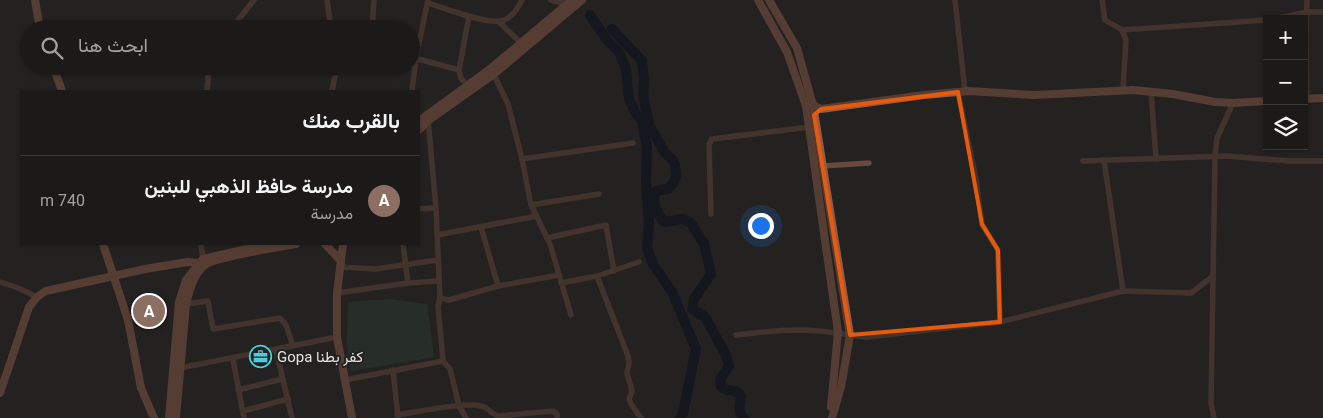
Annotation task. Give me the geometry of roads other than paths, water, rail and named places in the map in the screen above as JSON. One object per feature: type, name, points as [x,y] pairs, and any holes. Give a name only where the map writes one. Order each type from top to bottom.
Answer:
[{"type":"main road","points":[[35,0],[38,20]]},
{"type":"main road","points":[[424,119],[492,71],[582,0]]},
{"type":"main road","points":[[758,0],[787,52],[810,106]]},
{"type":"main road","points":[[770,0],[797,48],[822,166],[850,336],[841,387],[831,418]]},
{"type":"main road","points":[[424,119],[467,85],[492,71],[569,2]]},
{"type":"main road","points":[[56,75],[62,90]]},
{"type":"main road","points":[[810,106],[821,109],[961,92],[1047,95],[1123,90],[1152,91],[1215,102],[1263,101]]},
{"type":"main road","points":[[1308,99],[1323,98]]},
{"type":"main road","points":[[821,109],[811,116],[810,127],[838,332],[831,418]]},
{"type":"main road","points":[[103,245],[133,342],[142,388],[154,418]]},
{"type":"main road","points":[[0,392],[29,307],[37,297],[46,291],[145,269],[200,261],[264,245]]},
{"type":"main road","points":[[176,418],[186,304],[193,281],[199,271],[210,262],[291,245]]},
{"type":"main road","points":[[327,245],[341,264]]},
{"type":"main road","points":[[343,245],[337,293],[337,337],[352,418]]},
{"type":"main road","points":[[169,418],[179,302],[186,280],[200,261]]},
{"type":"street","points":[[238,20],[254,0]]},
{"type":"street","points":[[328,0],[330,20]]},
{"type":"street","points":[[373,20],[374,0]]},
{"type":"street","points":[[499,22],[509,17],[522,0]]},
{"type":"street","points":[[552,0],[569,2]]},
{"type":"street","points":[[955,0],[961,92],[982,224],[998,250],[1000,322]]},
{"type":"street","points":[[1102,0],[1105,20],[1122,30],[1263,20]]},
{"type":"street","points":[[1306,60],[1307,0]]},
{"type":"street","points":[[420,34],[428,2],[469,16],[499,22],[521,43]]},
{"type":"street","points":[[1293,15],[1307,12],[1323,12]]},
{"type":"street","points":[[467,85],[459,70],[469,16]]},
{"type":"street","points":[[1122,30],[1126,40],[1123,90]]},
{"type":"street","points":[[420,60],[459,70]]},
{"type":"street","points":[[492,71],[508,104],[531,204],[547,238],[571,315]]},
{"type":"street","points":[[207,90],[208,75]]},
{"type":"street","points":[[332,90],[335,75]]},
{"type":"street","points":[[412,90],[413,75]]},
{"type":"street","points":[[1152,91],[1156,159]]},
{"type":"street","points":[[1214,418],[1211,404],[1215,157],[1217,138],[1233,103]]},
{"type":"street","points":[[424,119],[436,208],[440,298],[438,306],[443,361],[450,369],[459,406],[466,418]]},
{"type":"street","points":[[711,214],[709,144],[712,139],[810,127]]},
{"type":"street","points":[[522,159],[633,143]]},
{"type":"street","points":[[1083,160],[1215,157],[1323,161]]},
{"type":"street","points":[[1104,160],[1123,291]]},
{"type":"street","points":[[822,166],[869,163]]},
{"type":"street","points":[[531,204],[599,194]]},
{"type":"street","points":[[420,209],[436,208]]},
{"type":"street","points":[[437,235],[537,216]]},
{"type":"street","points":[[547,238],[606,225],[614,271]]},
{"type":"street","points":[[481,227],[498,286]]},
{"type":"street","points":[[200,261],[201,245]]},
{"type":"street","points":[[403,245],[408,283]]},
{"type":"street","points":[[341,264],[375,269],[438,260]]},
{"type":"street","points":[[562,283],[597,276],[639,262]]},
{"type":"street","points":[[440,298],[448,300],[498,286],[559,275]]},
{"type":"street","points":[[597,276],[628,356],[627,373],[632,391],[629,399],[641,418]]},
{"type":"street","points":[[736,335],[798,330],[838,332],[850,336],[867,337],[1000,322],[1123,291],[1191,293],[1213,276]]},
{"type":"street","points":[[337,293],[408,283],[439,281]]},
{"type":"street","points":[[0,282],[37,297]]},
{"type":"street","points":[[186,304],[208,301],[213,329],[280,318],[286,326],[293,346]]},
{"type":"street","points":[[180,368],[337,337]]},
{"type":"street","points":[[276,350],[292,418]]},
{"type":"street","points":[[233,359],[243,415],[288,400]]},
{"type":"street","points":[[345,380],[443,361]]},
{"type":"street","points":[[393,370],[398,417],[459,406],[480,405],[498,416],[553,411],[557,414],[557,418]]},
{"type":"street","points":[[238,390],[282,379]]},
{"type":"waterway","points":[[590,15],[607,40],[619,52],[626,69],[629,99],[642,121],[647,146],[646,184],[649,223],[647,248],[653,264],[672,292],[696,349],[683,413],[680,418]]},
{"type":"waterway","points":[[612,29],[642,61],[643,96],[650,127],[665,153],[675,164],[676,176],[674,182],[668,189],[656,191],[654,195],[655,207],[663,221],[682,219],[691,223],[704,244],[711,274],[694,299],[692,309],[705,317],[726,355],[729,366],[721,379],[720,385],[727,390],[739,393],[741,396],[740,410],[744,418]]},
{"type":"place","name":"مدرسة حافظ الذهبي للبنين","points":[[149,311]]},
{"type":"place","name":"Gopa كفر بطنا","points":[[261,357]]}]
